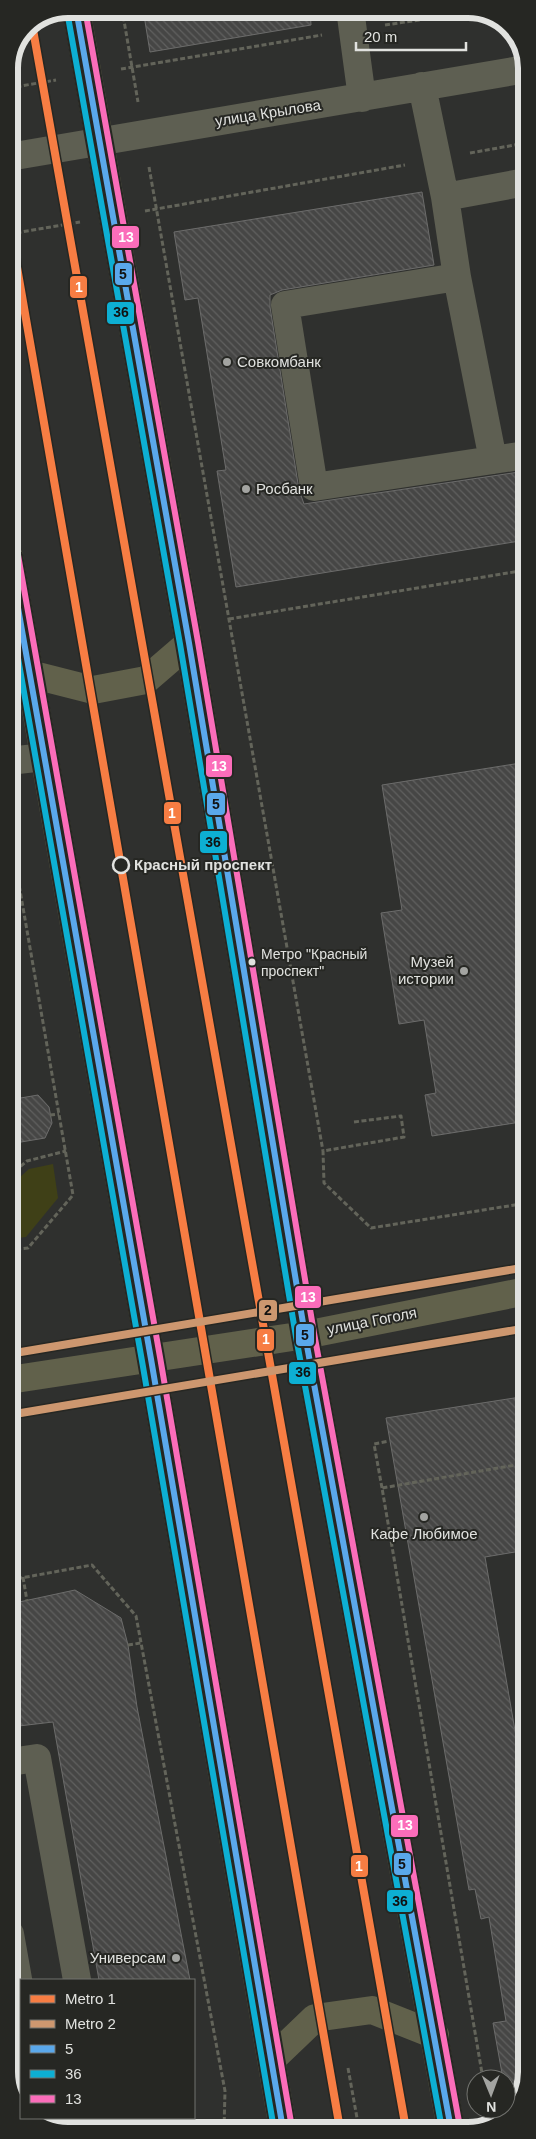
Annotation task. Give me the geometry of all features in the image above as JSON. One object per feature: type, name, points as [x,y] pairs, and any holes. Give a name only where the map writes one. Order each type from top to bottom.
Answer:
[{"type":"main road","points":[[78,18],[189,643],[305,1335],[451,2122]]},
{"type":"main road","points":[[18,607],[151,1359],[282,2122]]},
{"type":"main road","points":[[30,674],[93,690],[146,680],[189,643]]},
{"type":"main road","name":"улица Гоголя","points":[[18,1379],[305,1335],[518,1293]]},
{"type":"main road","points":[[272,2059],[315,2018],[372,2010],[435,2035]]},
{"type":"street","points":[[351,20],[362,98]]},
{"type":"street","name":"улица Крылова","points":[[18,155],[518,70]]},
{"type":"street","points":[[422,86],[493,460]]},
{"type":"street","points":[[444,197],[518,183]]},
{"type":"street","points":[[457,277],[285,306],[314,487],[518,456]]},
{"type":"street","points":[[18,760],[44,757]]},
{"type":"street","points":[[18,1761],[37,1758],[77,1979]]},
{"type":"path","points":[[124,18],[323,1151],[324,1183],[371,1228],[518,1204]]},
{"type":"path","points":[[18,86],[133,68],[351,20],[380,18]]},
{"type":"path","points":[[18,233],[518,144]]},
{"type":"path","points":[[229,619],[518,571]]},
{"type":"path","points":[[18,879],[73,1195],[28,1248],[18,1249]]},
{"type":"path","points":[[50,1115],[59,1114]]},
{"type":"path","points":[[323,1151],[404,1137],[401,1116],[354,1122]]},
{"type":"path","points":[[18,1168],[27,1161],[66,1151]]},
{"type":"path","points":[[389,1441],[374,1444],[481,2069]]},
{"type":"path","points":[[382,1488],[518,1464]]},
{"type":"path","points":[[18,1578],[92,1565],[136,1616],[225,2090],[224,2121]]},
{"type":"path","points":[[23,1577],[27,1601]]},
{"type":"path","points":[[128,1644],[141,1643]]},
{"type":"path","points":[[348,2068],[358,2122]]},
{"type":"shaded area","points":[[53,1164],[58,1198],[26,1237],[18,1238],[18,1179],[29,1169]]},
{"type":"building","points":[[144,18],[311,18],[311,25],[150,52]]},
{"type":"building","points":[[422,192],[434,265],[282,290],[270,295],[270,307],[299,490],[304,504],[518,472],[518,541],[236,587],[217,471],[226,470],[198,298],[185,300],[174,232]]},
{"type":"building","points":[[518,763],[518,1122],[432,1136],[425,1095],[436,1093],[424,1020],[399,1024],[381,913],[402,910],[382,785]]},
{"type":"building","points":[[38,1095],[49,1107],[52,1123],[45,1138],[18,1142],[18,1098]]},
{"type":"building","points":[[518,1397],[518,1552],[485,1557],[518,1748],[518,2078],[516,2088],[516,2069],[501,2069],[493,2023],[506,2021],[489,1917],[481,1919],[475,1889],[469,1890],[386,1418]]},
{"type":"building","points":[[75,1590],[121,1618],[128,1645],[137,1707],[190,1979],[99,1979],[53,1722],[18,1726],[18,1602]]},
{"type":"metro line","name":"1","points":[[33,31],[405,2122]]},
{"type":"metro line","name":"1","points":[[18,273],[339,2122]]},
{"type":"metro line","name":"2","points":[[18,1352],[518,1269]]},
{"type":"metro line","name":"2","points":[[18,1413],[518,1330]]},
{"type":"transit line","name":"36","points":[[68,18],[180,644],[296,1337],[441,2122]]},
{"type":"transit line","name":"5","points":[[78,18],[189,643],[305,1335],[450,2122]]},
{"type":"transit line","name":"13","points":[[87,18],[198,642],[314,1333],[459,2122]]},
{"type":"transit line","name":"13","points":[[18,555],[160,1357],[291,2122]]},
{"type":"transit line","name":"5","points":[[18,608],[151,1359],[282,2122]]},
{"type":"transit line","name":"36","points":[[18,658],[142,1361],[273,2122]]},
{"type":"place","name":"Совкомбанк","points":[[227,362]]},
{"type":"place","name":"Росбанк","points":[[246,489]]},
{"type":"place","name":"Красный проспект","points":[[121,865]]},
{"type":"place","name":"Метро \"Красный проспект\"","points":[[252,962]]},
{"type":"place","name":"Музей истории","points":[[464,971]]},
{"type":"place","name":"Кафе Любимое","points":[[424,1517]]},
{"type":"place","name":"Универсам","points":[[176,1958]]}]
